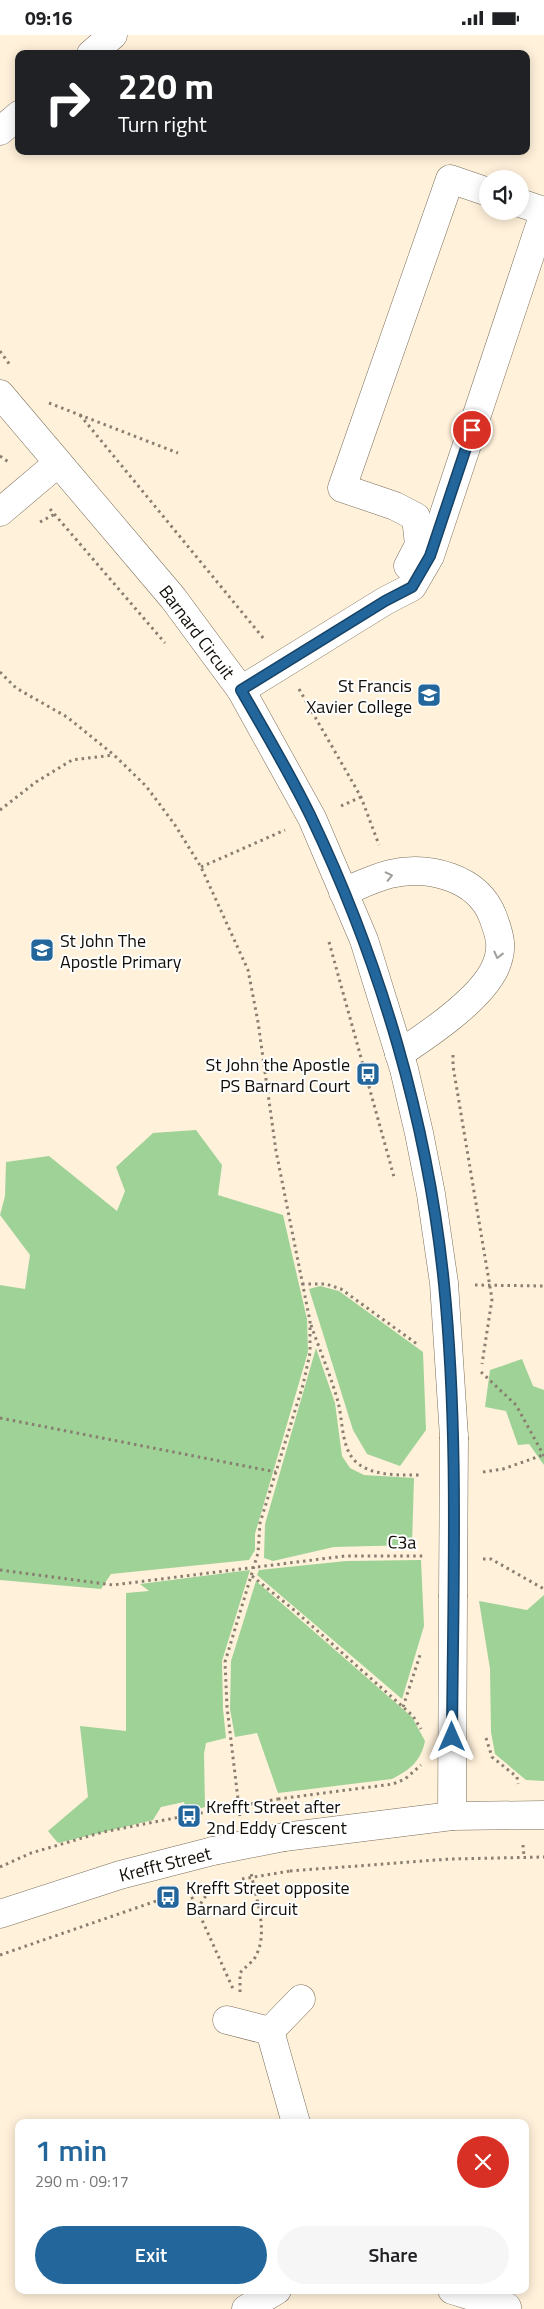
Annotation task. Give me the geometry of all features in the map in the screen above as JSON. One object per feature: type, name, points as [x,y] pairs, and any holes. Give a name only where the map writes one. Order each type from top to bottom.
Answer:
[{"type":"street","points":[[96,50],[113,35]]},
{"type":"street","points":[[0,131],[15,118]]},
{"type":"street","points":[[385,601],[404,575],[419,545],[416,517],[395,505],[342,488],[450,179],[479,189]]},
{"type":"street","points":[[241,690],[385,601],[412,587],[430,556],[544,212],[529,206]]},
{"type":"street","name":"Barnard Circuit","points":[[0,394],[173,598],[241,690],[312,819],[364,940],[399,1054],[419,1133],[431,1195],[444,1283],[454,1437],[452,1816]]},
{"type":"street","points":[[0,512],[58,463]]},
{"type":"street","points":[[343,891],[390,874],[423,872],[450,876],[473,888],[488,906],[502,941],[494,968],[480,989],[434,1031],[399,1054]]},
{"type":"street","name":"Krefft Street","points":[[0,1913],[120,1875],[212,1851],[284,1837],[452,1816],[532,1815]]},
{"type":"street","points":[[270,2031],[301,1999]]},
{"type":"street","points":[[234,2005],[270,2031],[295,2119]]},
{"type":"street","points":[[246,2309],[270,2294]]},
{"type":"street","points":[[465,2294],[507,2307]]},
{"type":"path","points":[[46,402],[178,453]]},
{"type":"path","points":[[80,415],[284,664],[361,797],[390,874]]},
{"type":"path","points":[[0,456],[11,463],[170,649]]},
{"type":"path","points":[[0,672],[16,688],[67,717],[114,755],[146,786],[175,825],[200,867],[248,969],[258,1022],[276,1151],[302,1284],[310,1321],[338,1402],[347,1448],[355,1461],[368,1469],[381,1473],[422,1475]]},
{"type":"path","points":[[0,810],[36,782],[72,761],[114,755]]},
{"type":"path","points":[[200,867],[361,797]]},
{"type":"path","points":[[328,937],[396,1186]]},
{"type":"path","points":[[453,1049],[453,1066],[491,1286],[492,1299],[480,1381]]},
{"type":"path","points":[[444,1283],[491,1286],[544,1286]]},
{"type":"path","points":[[302,1284],[326,1284],[341,1289],[405,1337],[419,1345]]},
{"type":"path","points":[[241,1817],[226,1707],[225,1662],[258,1553],[260,1523],[303,1385],[310,1353],[310,1321]]},
{"type":"path","points":[[480,1472],[503,1469],[543,1456],[516,1405],[481,1372]]},
{"type":"path","points":[[0,1418],[276,1472]]},
{"type":"path","name":"C3a","points":[[0,1570],[114,1585],[345,1556],[434,1557]]},
{"type":"path","points":[[482,1559],[491,1559],[544,1589]]},
{"type":"path","points":[[252,1576],[294,1610],[413,1716],[423,1733]]},
{"type":"path","points":[[485,1731],[486,1741],[492,1757],[517,1777],[532,1815],[524,1857]]},
{"type":"path","points":[[0,1867],[31,1853],[103,1832],[278,1799],[393,1784],[405,1779],[421,1766],[424,1757]]},
{"type":"path","points":[[236,1880],[290,1871],[450,1859],[544,1857]]},
{"type":"path","points":[[234,2005],[240,1973],[254,1958],[261,1942],[260,1919],[251,1872]]},
{"type":"path","points":[[205,1887],[218,1884]]},
{"type":"path","points":[[197,1909],[213,1885]]},
{"type":"path","points":[[182,1893],[197,1889]]},
{"type":"path","points":[[190,1891],[234,2005]]},
{"type":"path","points":[[0,1955],[168,1897]]},
{"type":"green space","points":[[196,1130],[222,1165],[218,1195],[283,1215],[307,1319],[308,1352],[255,1534],[255,1550],[249,1560],[111,1574],[101,1589],[0,1580],[0,1285],[25,1289],[30,1255],[0,1215],[5,1196],[6,1162],[49,1156],[117,1211],[125,1191],[116,1167],[153,1133]]},
{"type":"green space","points":[[320,1286],[339,1291],[423,1352],[426,1430],[400,1466],[367,1454],[353,1430],[309,1289]]},
{"type":"green space","points":[[316,1348],[335,1403],[342,1456],[350,1468],[364,1475],[414,1478],[412,1545],[334,1547],[273,1561],[264,1558],[265,1524]]},
{"type":"green space","points":[[522,1359],[533,1386],[544,1390],[544,1465],[529,1444],[518,1445],[506,1411],[485,1407],[490,1370]]},
{"type":"green space","points":[[421,1560],[424,1626],[402,1699],[257,1575],[259,1570],[346,1561]]},
{"type":"green space","points":[[250,1570],[222,1661],[226,1738],[206,1743],[204,1754],[205,1807],[187,1812],[184,1802],[161,1807],[153,1820],[58,1843],[48,1831],[88,1797],[80,1726],[126,1731],[126,1593],[149,1591],[140,1584]]},
{"type":"green space","points":[[256,1581],[412,1717],[425,1741],[421,1754],[414,1764],[392,1779],[278,1793],[257,1733],[235,1737],[230,1709],[231,1661]]},
{"type":"green space","points":[[544,1595],[544,1781],[526,1780],[495,1754],[491,1732],[490,1669],[479,1601],[527,1610]]},
{"type":"place","name":"St Francis Xavier College","points":[[429,695]]},
{"type":"place","name":"St John The Apostle Primary","points":[[42,950]]},
{"type":"place","name":"St John the Apostle PS Barnard Court","points":[[368,1074]]},
{"type":"place","name":"Krefft Street after 2nd Eddy Crescent","points":[[189,1816]]},
{"type":"place","name":"Krefft Street opposite Barnard Circuit","points":[[168,1897]]},
{"type":"route","points":[[452,1737],[454,1437],[444,1283],[431,1195],[419,1133],[404,1069],[364,940],[312,819],[280,757],[241,690],[385,601],[412,587],[430,556],[472,430]]}]
